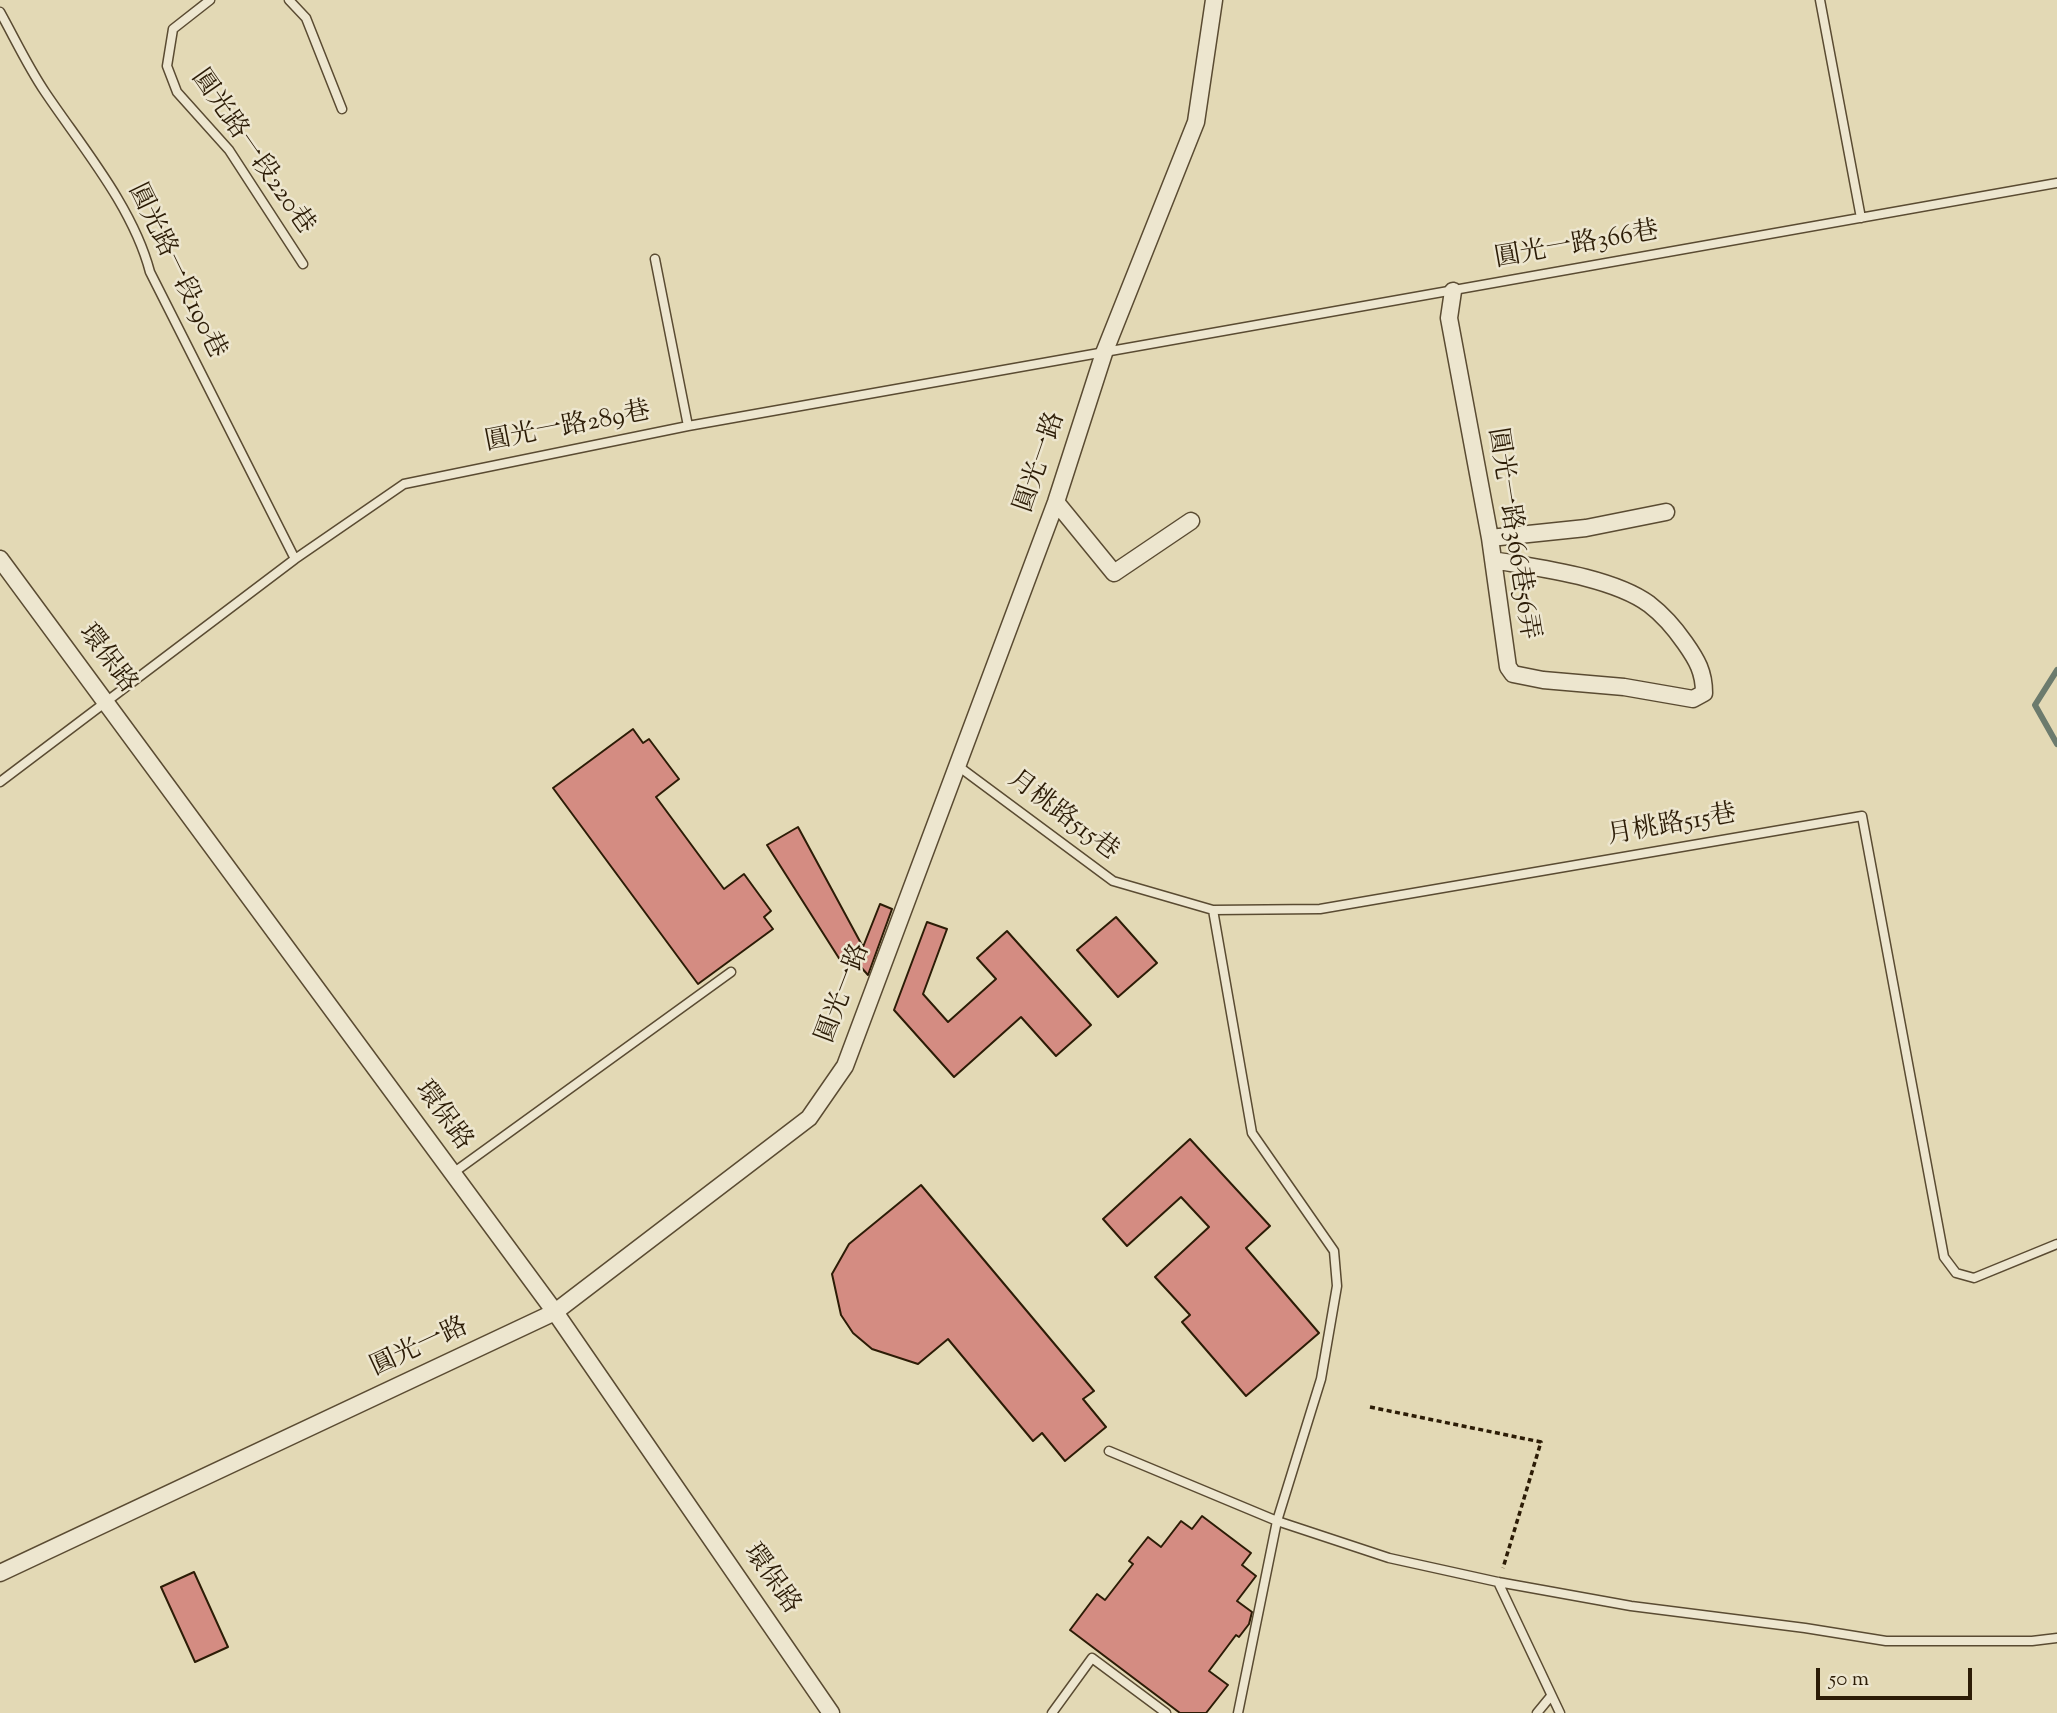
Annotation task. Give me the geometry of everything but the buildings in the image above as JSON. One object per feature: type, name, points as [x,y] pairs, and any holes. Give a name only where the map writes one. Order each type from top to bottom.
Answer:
[{"type":"street","name":"圓光一路","points":[[0,1573],[555,1312],[809,1118],[845,1066],[1055,502],[1104,353],[1196,122],[1214,0]]},
{"type":"street","name":"圓光一路366巷56弄","points":[[1452,291],[1449,318],[1490,538],[1503,643],[1508,667],[1513,674],[1543,680],[1623,687],[1693,699],[1704,693],[1700,665],[1680,635],[1648,603],[1616,588],[1581,578],[1493,560]]},
{"type":"street","points":[[1055,502],[1114,573],[1191,521]]},
{"type":"street","points":[[1490,538],[1586,528],[1666,512]]},
{"type":"street","name":"環保路","points":[[0,559],[555,1312],[831,1713]]},
{"type":"lane","name":"圓光路一段220巷","points":[[210,0],[173,29],[167,65],[177,92],[229,150],[303,264]]},
{"type":"lane","points":[[289,0],[306,18],[342,109]]},
{"type":"lane","points":[[1820,0],[1861,218]]},
{"type":"lane","name":"圓光路一段190巷","points":[[0,12],[44,89],[95,162],[144,247],[150,272],[295,559]]},
{"type":"lane","name":"圓光一路366巷","points":[[1104,353],[2057,183]]},
{"type":"lane","points":[[655,259],[688,426]]},
{"type":"lane","name":"圓光一路289巷","points":[[0,782],[295,559],[404,484],[688,426],[1104,353]]},
{"type":"lane","name":"月桃路515巷","points":[[958,766],[1113,881],[1213,910],[1320,909],[1862,816],[1944,1256],[1956,1273],[1975,1278],[2057,1244]]},
{"type":"lane","points":[[1213,910],[1252,1133],[1334,1251],[1337,1286],[1321,1379],[1277,1521],[1238,1713]]},
{"type":"lane","points":[[453,1172],[731,972]]},
{"type":"lane","points":[[1109,1451],[1277,1521],[1389,1558],[1498,1582],[1631,1605],[1886,1641],[2032,1641],[2057,1638]]},
{"type":"lane","points":[[1498,1582],[1560,1713]]},
{"type":"lane","points":[[1052,1713],[1092,1658],[1166,1713]]},
{"type":"lane","points":[[1537,1713],[1551,1696]]},
{"type":"path","points":[[1370,1407],[1541,1442],[1498,1582]]},
{"type":"waterway","points":[[2057,670],[2035,705],[2057,744]]}]
